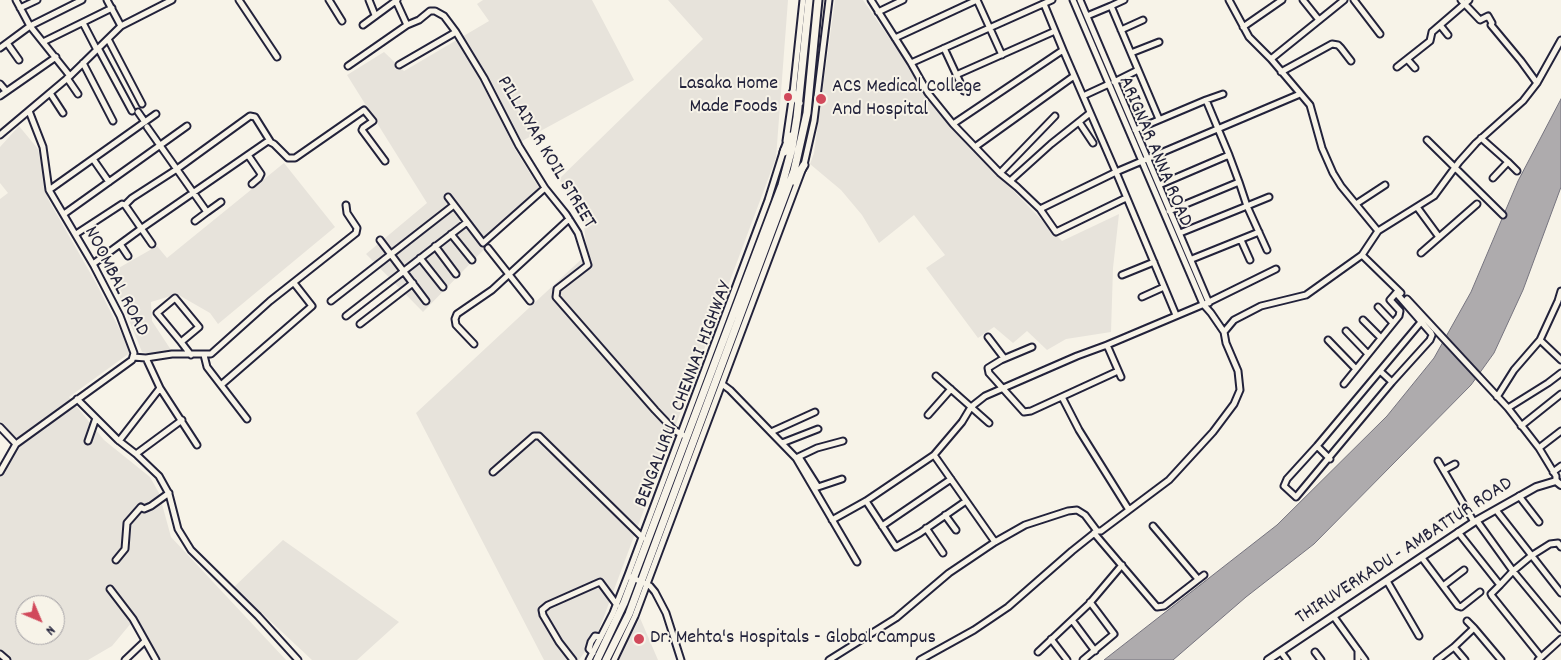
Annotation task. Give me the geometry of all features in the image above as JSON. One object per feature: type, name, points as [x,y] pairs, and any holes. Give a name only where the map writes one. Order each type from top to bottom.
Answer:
[{"type":"highway","points":[[784,152],[797,117],[809,0]]},
{"type":"highway","name":"BENGALURU - CHENNAI HIGHWAY","points":[[606,660],[644,583],[794,171],[807,113],[818,0]]},
{"type":"highway","points":[[793,93],[799,103]]},
{"type":"highway","name":"BENGALURU - CHENNAI HIGHWAY","points":[[595,657],[618,619],[631,576],[683,435],[774,206],[787,169],[797,117]]},
{"type":"highway","points":[[775,224],[796,176],[804,165]]},
{"type":"main road","name":"THIRUVERKADU - AMBATTUR ROAD","points":[[1268,660],[1476,521],[1536,487],[1560,484]]},
{"type":"street","points":[[16,0],[30,26],[56,57],[78,94]]},
{"type":"street","points":[[20,8],[37,0]]},
{"type":"street","points":[[0,47],[30,26],[82,0]]},
{"type":"street","points":[[107,0],[122,26]]},
{"type":"street","points":[[0,135],[69,77],[122,26],[172,0]]},
{"type":"street","points":[[239,0],[277,57]]},
{"type":"street","points":[[329,0],[342,21]]},
{"type":"street","points":[[369,0],[375,16]]},
{"type":"street","points":[[348,66],[407,25],[397,0],[363,25]]},
{"type":"street","points":[[683,435],[784,152],[793,93],[803,0]]},
{"type":"street","points":[[614,660],[630,628],[644,583],[722,384],[804,165],[814,121],[829,0]]},
{"type":"street","points":[[870,0],[928,93],[953,124],[1000,173],[1040,209],[1056,232],[1126,198]]},
{"type":"street","points":[[878,12],[903,0]]},
{"type":"street","points":[[895,38],[977,0],[1002,55]]},
{"type":"street","points":[[911,63],[1052,0]]},
{"type":"street","name":"ARIGNAR ANNA ROAD","points":[[1073,0],[1135,130],[1145,160],[1159,185],[1192,260],[1209,302],[1211,313]]},
{"type":"street","name":"ARIGNAR ANNA ROAD","points":[[920,660],[974,630],[1008,607],[1096,532],[1104,529],[1169,480],[1214,432],[1234,404],[1240,390],[1238,371],[1226,343],[1224,332],[1203,304],[1080,0]]},
{"type":"street","points":[[1087,16],[1124,0]]},
{"type":"street","points":[[1229,0],[1242,27],[1257,47],[1271,59],[1310,105],[1322,148],[1333,173],[1341,186],[1378,231]]},
{"type":"street","points":[[1242,27],[1282,0]]},
{"type":"street","points":[[1303,0],[1319,20]]},
{"type":"street","points":[[1271,59],[1344,0]]},
{"type":"street","points":[[1354,0],[1380,34]]},
{"type":"street","points":[[1397,66],[1430,41],[1431,34],[1462,2],[1469,0]]},
{"type":"street","points":[[1462,2],[1480,20],[1488,16],[1492,23],[1491,25],[1537,83]]},
{"type":"street","points":[[1044,4],[1176,315]]},
{"type":"street","points":[[1111,6],[1159,120]]},
{"type":"street","points":[[43,42],[112,8]]},
{"type":"street","name":"PILLAIYAR KOIL STREET","points":[[407,25],[419,20],[430,11],[435,11],[444,16],[456,32],[484,78],[519,146],[545,188],[578,233],[588,265],[557,289],[555,292],[556,297],[655,410],[683,435]]},
{"type":"street","points":[[1122,30],[1143,20]]},
{"type":"street","points":[[83,23],[135,112],[146,124],[207,212]]},
{"type":"street","points":[[1440,25],[1448,35]]},
{"type":"street","points":[[399,65],[456,32]]},
{"type":"street","points":[[956,75],[1055,32]]},
{"type":"street","points":[[108,39],[142,104]]},
{"type":"street","points":[[1224,332],[1234,320],[1261,306],[1306,295],[1362,255],[1378,231],[1434,196],[1455,167],[1481,138],[1523,101],[1537,83],[1561,40]]},
{"type":"street","points":[[1131,53],[1158,42]]},
{"type":"street","points":[[7,43],[19,60]]},
{"type":"street","points":[[1281,72],[1332,44],[1338,45],[1351,61]]},
{"type":"street","points":[[944,48],[964,91]]},
{"type":"street","points":[[953,124],[1063,50]]},
{"type":"street","points":[[0,96],[56,57]]},
{"type":"street","points":[[1407,59],[1415,68]]},
{"type":"street","points":[[83,63],[113,121]]},
{"type":"street","points":[[1083,96],[1138,70]]},
{"type":"street","points":[[975,147],[1074,76]]},
{"type":"street","points":[[0,84],[6,91]]},
{"type":"street","points":[[50,93],[63,113]]},
{"type":"street","points":[[1135,130],[1223,94]]},
{"type":"street","points":[[1040,209],[1116,172],[1300,94]]},
{"type":"street","points":[[1206,100],[1267,250]]},
{"type":"street","points":[[76,234],[122,204],[125,205],[250,116],[256,117],[270,141],[288,158],[295,158],[364,110],[373,121],[363,128],[362,131],[385,161]]},
{"type":"street","name":"NOOMBAL ROAD","points":[[16,444],[132,360],[134,353],[120,316],[93,264],[50,190],[43,147],[29,111]]},
{"type":"street","points":[[1010,181],[1033,159],[1090,113]]},
{"type":"street","points":[[50,190],[146,124],[156,114]]},
{"type":"street","points":[[1000,173],[1055,116]]},
{"type":"street","points":[[1079,122],[1093,142]]},
{"type":"street","points":[[64,214],[187,126]]},
{"type":"street","points":[[1481,138],[1517,171]]},
{"type":"street","points":[[1427,140],[1503,215]]},
{"type":"street","points":[[93,264],[193,192],[264,143],[270,141]]},
{"type":"street","points":[[248,155],[260,174],[259,178],[252,184]]},
{"type":"street","points":[[1159,185],[1229,155]]},
{"type":"street","points":[[93,160],[109,182]]},
{"type":"street","points":[[1493,178],[1508,162]]},
{"type":"street","points":[[1169,211],[1239,182]]},
{"type":"street","points":[[1356,204],[1385,185]]},
{"type":"street","points":[[448,198],[483,243],[545,188]]},
{"type":"street","points":[[1180,233],[1269,197]]},
{"type":"street","points":[[195,221],[221,202]]},
{"type":"street","points":[[1420,253],[1477,204]]},
{"type":"street","points":[[125,205],[152,244]]},
{"type":"street","points":[[133,357],[211,354],[270,301],[356,233],[357,228],[347,213],[346,205]]},
{"type":"street","points":[[331,301],[454,205]]},
{"type":"street","points":[[1417,207],[1439,237]]},
{"type":"street","points":[[474,344],[456,324],[457,314],[492,290],[569,219]]},
{"type":"street","points":[[346,316],[467,222]]},
{"type":"street","points":[[1192,260],[1259,232]]},
{"type":"street","points":[[451,234],[472,260]]},
{"type":"street","points":[[380,240],[426,301]]},
{"type":"street","points":[[1241,240],[1250,260]]},
{"type":"street","points":[[120,244],[128,256]]},
{"type":"street","points":[[435,246],[456,274]]},
{"type":"street","points":[[488,248],[530,301]]},
{"type":"street","points":[[1362,255],[1441,335],[1508,408],[1539,448],[1560,484]]},
{"type":"street","points":[[420,258],[443,287]]},
{"type":"street","points":[[1122,275],[1154,262]]},
{"type":"street","points":[[832,520],[866,501],[934,455],[977,401],[1076,356],[1209,302],[1276,269]]},
{"type":"street","points":[[221,384],[312,306],[294,283]]},
{"type":"street","points":[[360,324],[412,283]]},
{"type":"street","points":[[1142,297],[1164,287]]},
{"type":"street","points":[[1497,397],[1514,370],[1540,340],[1561,291]]},
{"type":"street","points":[[1398,292],[1431,333],[1431,338],[1296,497],[1286,488],[1284,483],[1421,322]]},
{"type":"street","points":[[1344,384],[1400,312],[1390,300],[1398,292]]},
{"type":"street","points":[[181,342],[202,325],[175,298],[156,313],[191,354]]},
{"type":"street","points":[[1378,307],[1393,323]]},
{"type":"street","points":[[1363,320],[1380,338]]},
{"type":"street","points":[[1346,331],[1368,354]]},
{"type":"street","points":[[988,337],[1004,358]]},
{"type":"street","points":[[1328,340],[1356,369]]},
{"type":"street","points":[[1540,340],[1561,360]]},
{"type":"street","points":[[1107,345],[1121,377]]},
{"type":"street","points":[[1032,347],[1004,358],[988,368],[989,373],[1024,412],[1031,411],[1118,371]]},
{"type":"street","points":[[204,355],[207,367],[247,419]]},
{"type":"street","points":[[146,358],[160,388],[197,445]]},
{"type":"street","points":[[1380,371],[1392,382]]},
{"type":"street","points":[[1508,408],[1561,373]]},
{"type":"street","points":[[936,376],[990,423]]},
{"type":"street","points":[[722,384],[797,458],[816,488],[856,562]]},
{"type":"street","points":[[119,441],[160,388]]},
{"type":"street","points":[[928,415],[951,389]]},
{"type":"street","points":[[1521,426],[1561,394]]},
{"type":"street","points":[[1062,397],[1079,430],[1129,510]]},
{"type":"street","points":[[77,399],[119,441],[159,476],[169,493],[177,527],[191,550],[258,616],[298,660]]},
{"type":"street","points":[[771,432],[815,412]]},
{"type":"street","points":[[88,441],[96,418]]},
{"type":"street","points":[[136,454],[182,420]]},
{"type":"street","points":[[0,427],[16,444],[0,472]]},
{"type":"street","points":[[782,443],[818,429]]},
{"type":"street","points":[[1539,448],[1561,430]]},
{"type":"street","points":[[493,472],[534,436],[539,436],[645,539]]},
{"type":"street","points":[[797,458],[817,448],[843,441]]},
{"type":"street","points":[[1317,446],[1330,459]]},
{"type":"street","points":[[934,455],[996,542]]},
{"type":"street","points":[[1438,461],[1476,521],[1513,571],[1561,629]]},
{"type":"street","points":[[1444,470],[1455,464]]},
{"type":"street","points":[[1553,472],[1561,466]]},
{"type":"street","points":[[816,488],[842,479]]},
{"type":"street","points":[[882,526],[951,479]]},
{"type":"street","points":[[116,560],[125,549],[127,523],[141,507],[144,509],[152,506],[169,493]]},
{"type":"street","points":[[1519,496],[1540,522]]},
{"type":"street","points":[[866,501],[896,547],[966,501]]},
{"type":"street","points":[[829,660],[896,618],[949,573],[996,542],[1026,525],[1074,510],[1082,512],[1157,608],[1164,606],[1204,575]]},
{"type":"street","points":[[1496,510],[1561,593]]},
{"type":"street","points":[[946,515],[956,530]]},
{"type":"street","points":[[1153,526],[1198,579]]},
{"type":"street","points":[[926,528],[943,553]]},
{"type":"street","points":[[1458,532],[1500,585]]},
{"type":"street","points":[[1561,547],[1558,543],[1554,542],[1531,556],[1513,571],[1491,594],[1540,659],[1561,640]]},
{"type":"street","points":[[1422,558],[1459,607],[1480,592]]},
{"type":"street","points":[[1038,652],[1090,602],[1122,565]]},
{"type":"street","points":[[1443,586],[1464,570]]},
{"type":"street","points":[[589,660],[595,657],[589,649],[591,642],[595,636],[602,637],[631,576],[655,592],[666,613],[681,660]]},
{"type":"street","points":[[1387,581],[1419,636]]},
{"type":"street","points":[[573,660],[559,642],[542,610],[548,605],[600,582],[616,605]]},
{"type":"street","points":[[110,589],[133,619],[156,660]]},
{"type":"street","points":[[1083,660],[1112,637],[1114,633],[1090,602]]},
{"type":"street","points":[[1334,617],[1365,660]]},
{"type":"street","points":[[1072,620],[1095,651]]},
{"type":"street","points":[[1467,620],[1501,660]]},
{"type":"street","points":[[1437,660],[1474,628]]},
{"type":"street","points":[[1051,639],[1067,660]]},
{"type":"street","points":[[125,660],[145,641]]},
{"type":"street","points":[[1454,647],[1465,660]]},
{"type":"street","points":[[1358,650],[1358,660]]},
{"type":"street","points":[[1281,652],[1287,660]]},
{"type":"street","points":[[1315,652],[1321,660]]},
{"type":"street","points":[[0,654],[7,660]]},
{"type":"shaded area","points":[[483,0],[592,0],[634,80],[513,146],[541,191],[423,312],[366,254],[427,203],[347,75],[384,52],[404,71],[489,21],[477,4]]},
{"type":"shaded area","points":[[668,0],[788,0],[776,158],[597,635],[579,660],[544,660],[416,413],[587,254],[583,216],[559,179],[703,39]]},
{"type":"shaded area","name":"ACS Medical College And Hospital","points":[[835,0],[863,0],[948,123],[1062,241],[1119,214],[1113,268],[1111,332],[1066,339],[1047,350],[1027,331],[1013,343],[994,327],[978,338],[926,268],[945,255],[914,215],[879,243],[862,215],[841,190],[810,164],[814,153]]},
{"type":"shaded area","points":[[1561,99],[1561,187],[1523,290],[1494,353],[1471,385],[1314,544],[1246,597],[1173,660],[1104,660],[1277,525],[1387,416],[1434,358],[1471,292],[1518,181]]},
{"type":"shaded area","points":[[19,126],[38,149],[48,199],[96,283],[131,352],[69,397],[104,440],[150,477],[159,493],[171,537],[286,660],[157,660],[132,622],[112,646],[88,660],[10,660],[0,652],[0,478],[22,444],[0,421],[0,199],[8,193],[0,183],[0,147]]},
{"type":"shaded area","points":[[284,163],[335,227],[218,324],[210,313],[177,294],[151,302],[152,321],[171,350],[165,357],[142,352],[110,273],[157,246],[167,258]]},
{"type":"shaded area","points":[[283,540],[399,622],[357,660],[312,660],[234,587]]},
{"type":"shaded area","name":"Dr. Mehta's Hospitals - Global Campus","points":[[640,618],[658,660],[617,660]]},
{"type":"place","name":"Lasaka Home Made Foods","points":[[788,97]]},
{"type":"place","name":"ACS Medical College And Hospital","points":[[821,99]]},
{"type":"place","name":"Dr. Mehta's Hospitals - Global Campus","points":[[639,639]]}]
